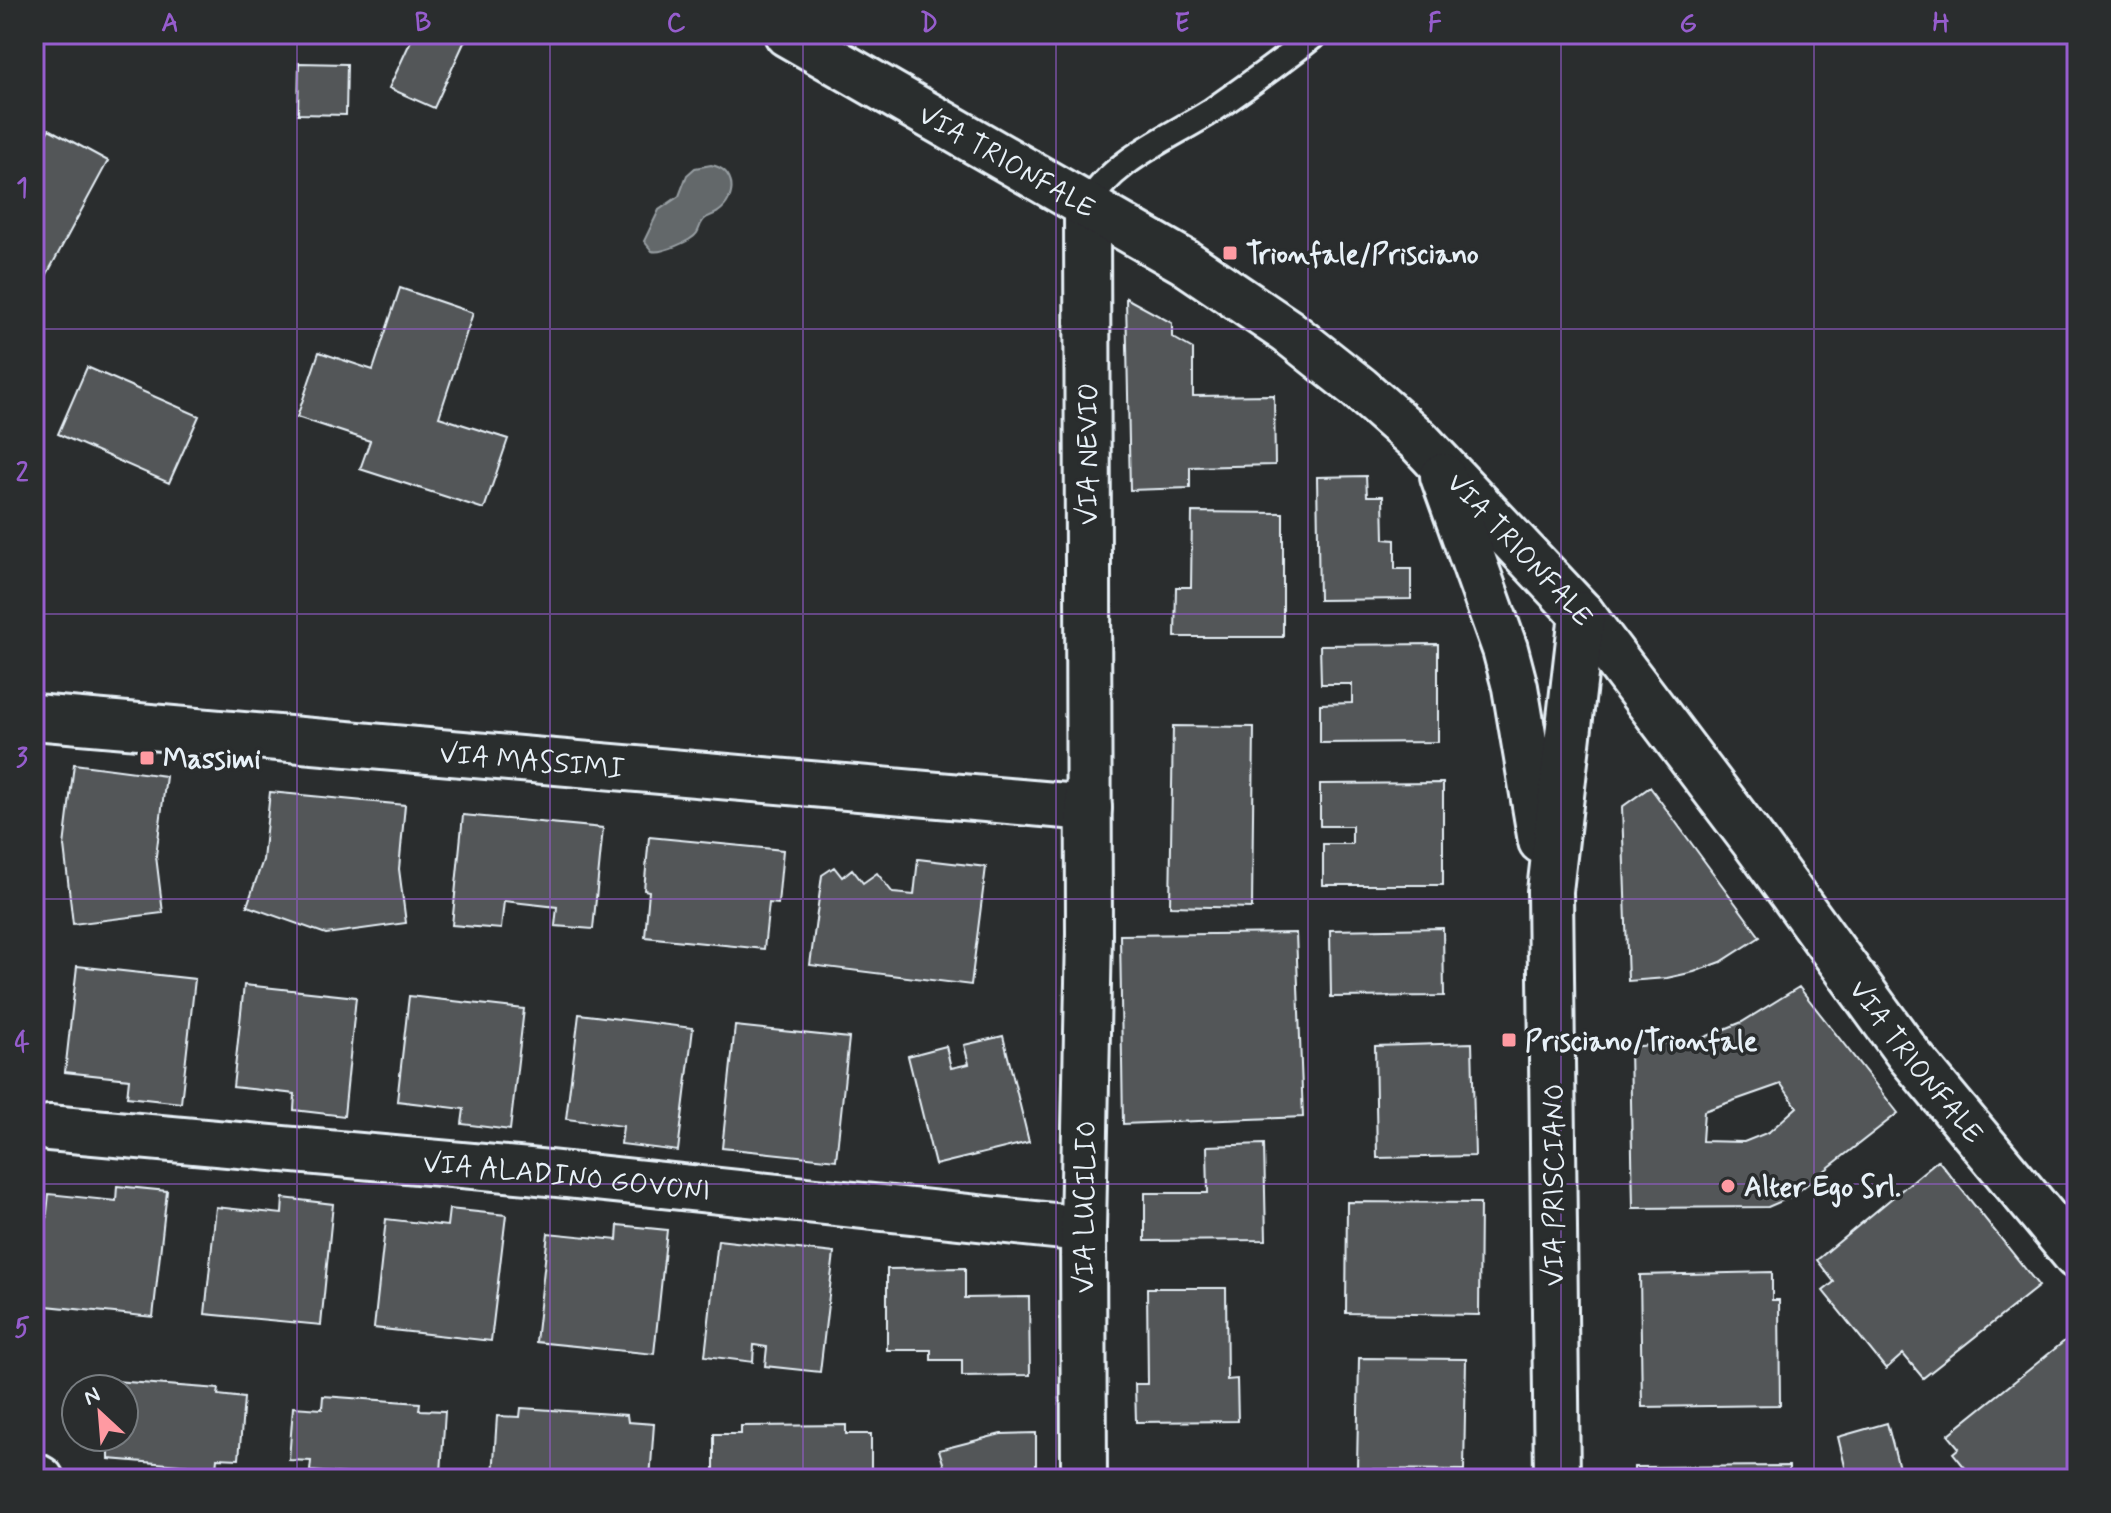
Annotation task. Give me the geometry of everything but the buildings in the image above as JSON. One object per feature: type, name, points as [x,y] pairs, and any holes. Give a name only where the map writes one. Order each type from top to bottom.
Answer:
[{"type":"street","name":"VIA TRIONFALE","points":[[787,34],[1185,262],[1287,331],[1382,407],[1437,458],[1582,614],[1755,843],[1909,1055],[2077,1257]]},
{"type":"street","name":"VIA NEVIO","points":[[1087,206],[1089,808]]},
{"type":"street","name":"VIA PRISCIANO","points":[[1437,458],[1496,618],[1515,687],[1550,891]]},
{"type":"street","name":"VIA PRISCIANO","points":[[1557,1479],[1550,891],[1582,614]]},
{"type":"street","name":"VIA MASSIMI","points":[[34,717],[1089,808]]},
{"type":"street","name":"VIA LUCILIO","points":[[1084,1479],[1083,1229],[1089,808]]},
{"type":"street","name":"VIA ALADINO GOVONI","points":[[49,1128],[529,1171],[1083,1229]]},
{"type":"street","points":[[34,1475],[41,1479]]},
{"type":"lane","points":[[1087,206],[1094,193],[1123,166],[1241,90],[1316,34]]},
{"type":"shaded area","points":[[711,165],[725,172],[729,178],[729,199],[717,213],[701,223],[697,233],[689,240],[668,249],[652,251],[644,241],[659,210],[679,196],[687,175],[695,168]]},
{"type":"place","name":"Trionfale/Prisciano","points":[[1230,253]]},
{"type":"place","name":"Massimi","points":[[147,758]]},
{"type":"place","name":"Prisciano/Trionfale","points":[[1509,1040]]},
{"type":"place","name":"Alter Ego Srl.","points":[[1728,1186]]}]
